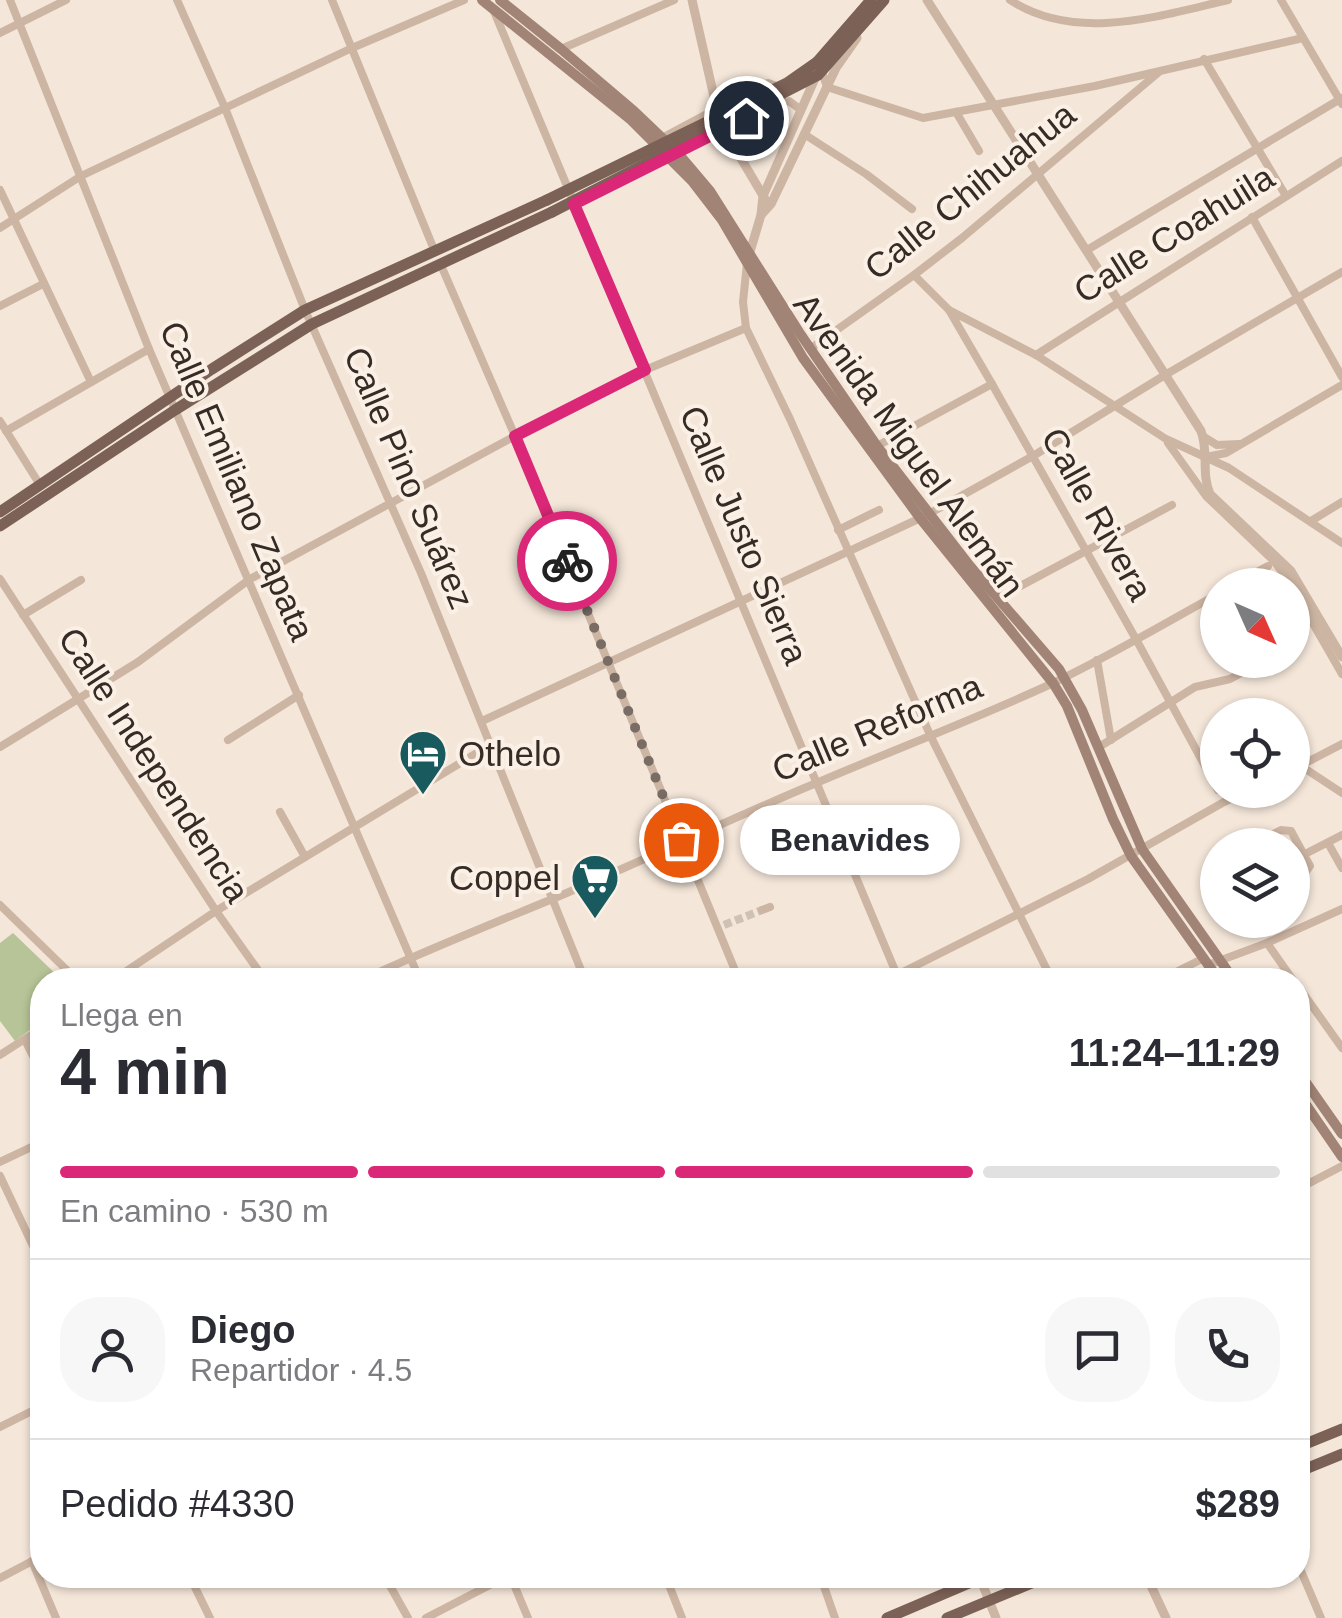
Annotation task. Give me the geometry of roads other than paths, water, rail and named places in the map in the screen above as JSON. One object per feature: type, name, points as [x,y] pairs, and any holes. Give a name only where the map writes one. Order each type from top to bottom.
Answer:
[{"type":"main road","name":"Avenida Miguel Alemán","points":[[482,0],[494,3],[561,48],[673,154],[924,516],[1064,676],[1098,748],[1137,852]]},
{"type":"main road","points":[[553,204],[786,82],[822,58],[871,0]]},
{"type":"main road","points":[[0,526],[312,324],[818,75],[887,0]]},
{"type":"main road","name":"Avenida Miguel Alemán","points":[[494,3],[520,30],[658,140]]},
{"type":"main road","points":[[504,38],[511,31],[520,30]]},
{"type":"main road","points":[[0,512],[305,310],[442,258]]},
{"type":"main road","name":"Avenida Miguel Alemán","points":[[748,258],[803,358],[1052,683],[1072,717],[1113,819],[1214,968]]},
{"type":"main road","name":"Avenida Miguel Alemán","points":[[1211,961],[1219,968]]},
{"type":"main road","points":[[1310,1088],[1342,1134]]},
{"type":"main road","points":[[1310,1110],[1342,1157]]},
{"type":"main road","points":[[1310,1442],[1342,1428]]},
{"type":"main road","points":[[1310,1467],[1342,1454]]},
{"type":"main road","points":[[887,1618],[955,1588]]},
{"type":"main road","points":[[947,1618],[1018,1588]]},
{"type":"street","name":"Calle Emiliano Zapata","points":[[10,0],[149,349],[415,968]]},
{"type":"street","points":[[0,33],[66,0]]},
{"type":"street","name":"Calle Pino Suárez","points":[[177,0],[305,310],[482,720],[580,968]]},
{"type":"street","points":[[332,0],[735,968]]},
{"type":"street","points":[[0,228],[81,176],[352,48],[464,0]]},
{"type":"street","points":[[561,48],[674,0]]},
{"type":"street","points":[[692,0],[716,110],[762,196],[771,204]]},
{"type":"street","points":[[761,215],[771,204],[846,52],[887,0]]},
{"type":"street","points":[[927,0],[1204,437],[1217,446],[1239,444]]},
{"type":"street","points":[[1010,0],[1045,17],[1095,23],[1132,21],[1228,0]]},
{"type":"street","points":[[1087,250],[1341,101],[1281,0]]},
{"type":"street","name":"Calle Justo Sierra","points":[[494,3],[504,38],[894,968]]},
{"type":"street","points":[[822,58],[822,76],[827,87],[923,118],[1303,38]]},
{"type":"street","points":[[822,58],[762,196],[761,215],[748,258],[743,302],[746,328],[971,823],[1046,968]]},
{"type":"street","points":[[1204,59],[1286,196]]},
{"type":"street","name":"Calle Chihuahua","points":[[810,349],[914,275],[1160,70]]},
{"type":"street","points":[[553,204],[567,186],[765,84],[807,96]]},
{"type":"street","points":[[553,204],[574,204],[780,102],[789,101],[801,110]]},
{"type":"street","points":[[956,112],[980,151]]},
{"type":"street","points":[[804,134],[912,209]]},
{"type":"street","name":"Calle Coahuila","points":[[1036,355],[1342,161]]},
{"type":"street","points":[[0,190],[91,382]]},
{"type":"street","points":[[1252,217],[1342,377]]},
{"type":"street","points":[[482,720],[924,516],[1033,456],[1342,272]]},
{"type":"street","name":"Calle Rivera","points":[[914,275],[949,310],[1200,757]]},
{"type":"street","points":[[0,306],[43,284]]},
{"type":"street","points":[[949,310],[1036,355],[1166,439],[1229,468],[1342,542]]},
{"type":"street","points":[[0,747],[138,662],[250,579],[645,370],[746,328]]},
{"type":"street","points":[[6,430],[149,349]]},
{"type":"street","points":[[877,446],[992,384]]},
{"type":"street","points":[[1206,457],[1226,453],[1342,385]]},
{"type":"street","points":[[0,421],[40,486]]},
{"type":"street","points":[[1204,437],[1210,494],[1291,571],[1342,657]]},
{"type":"street","points":[[1166,439],[1206,496],[1280,568]]},
{"type":"street","points":[[1311,520],[1342,502]]},
{"type":"street","points":[[998,598],[1172,506]]},
{"type":"street","points":[[838,530],[879,510]]},
{"type":"street","points":[[1264,568],[1268,566]]},
{"type":"street","name":"Calle Independencia","points":[[0,579],[256,968]]},
{"type":"street","points":[[23,615],[80,580]]},
{"type":"street","name":"Calle Reforma","points":[[388,968],[1052,683],[1200,604]]},
{"type":"street","points":[[1310,618],[1342,674]]},
{"type":"street","points":[[1097,660],[1110,740]]},
{"type":"street","points":[[1098,748],[1202,684],[1229,678]]},
{"type":"street","points":[[228,740],[299,695]]},
{"type":"street","points":[[131,968],[216,911],[490,744]]},
{"type":"street","points":[[1310,761],[1342,744]]},
{"type":"street","points":[[1310,775],[1342,793]]},
{"type":"street","points":[[915,968],[1214,808]]},
{"type":"street","points":[[280,812],[305,857]]},
{"type":"street","points":[[1310,852],[1342,835]]},
{"type":"street","points":[[1328,843],[1342,868]]},
{"type":"street","points":[[0,905],[66,968]]},
{"type":"street","points":[[1196,968],[1268,943],[1342,909]]},
{"type":"street","points":[[1268,943],[1286,968]]},
{"type":"street","points":[[1310,1004],[1342,1048]]},
{"type":"street","points":[[1332,1036],[1342,1031]]},
{"type":"street","points":[[0,1056],[30,1036]]},
{"type":"street","points":[[25,1040],[30,1050]]},
{"type":"street","points":[[0,1162],[30,1148]]},
{"type":"street","points":[[1310,1183],[1342,1166]]},
{"type":"street","points":[[0,1176],[30,1240]]},
{"type":"street","points":[[0,1428],[30,1412]]},
{"type":"street","points":[[0,1578],[30,1563]]},
{"type":"street","points":[[43,1588],[56,1618]]},
{"type":"street","points":[[196,1588],[210,1618]]},
{"type":"street","points":[[391,1588],[408,1618]]},
{"type":"street","points":[[426,1618],[484,1588]]},
{"type":"street","points":[[515,1588],[528,1618]]},
{"type":"street","points":[[670,1588],[682,1618]]},
{"type":"street","points":[[825,1588],[835,1618]]},
{"type":"street","points":[[985,1588],[996,1618]]},
{"type":"street","points":[[1152,1588],[1166,1618]]},
{"type":"street","points":[[1309,1588],[1322,1618]]},
{"type":"tunnel","points":[[724,925],[762,910]]},
{"type":"place","name":"Othelo","points":[[423,796]]},
{"type":"place","name":"Benavides","points":[[681,840]]},
{"type":"place","name":"Coppel","points":[[595,920]]}]
